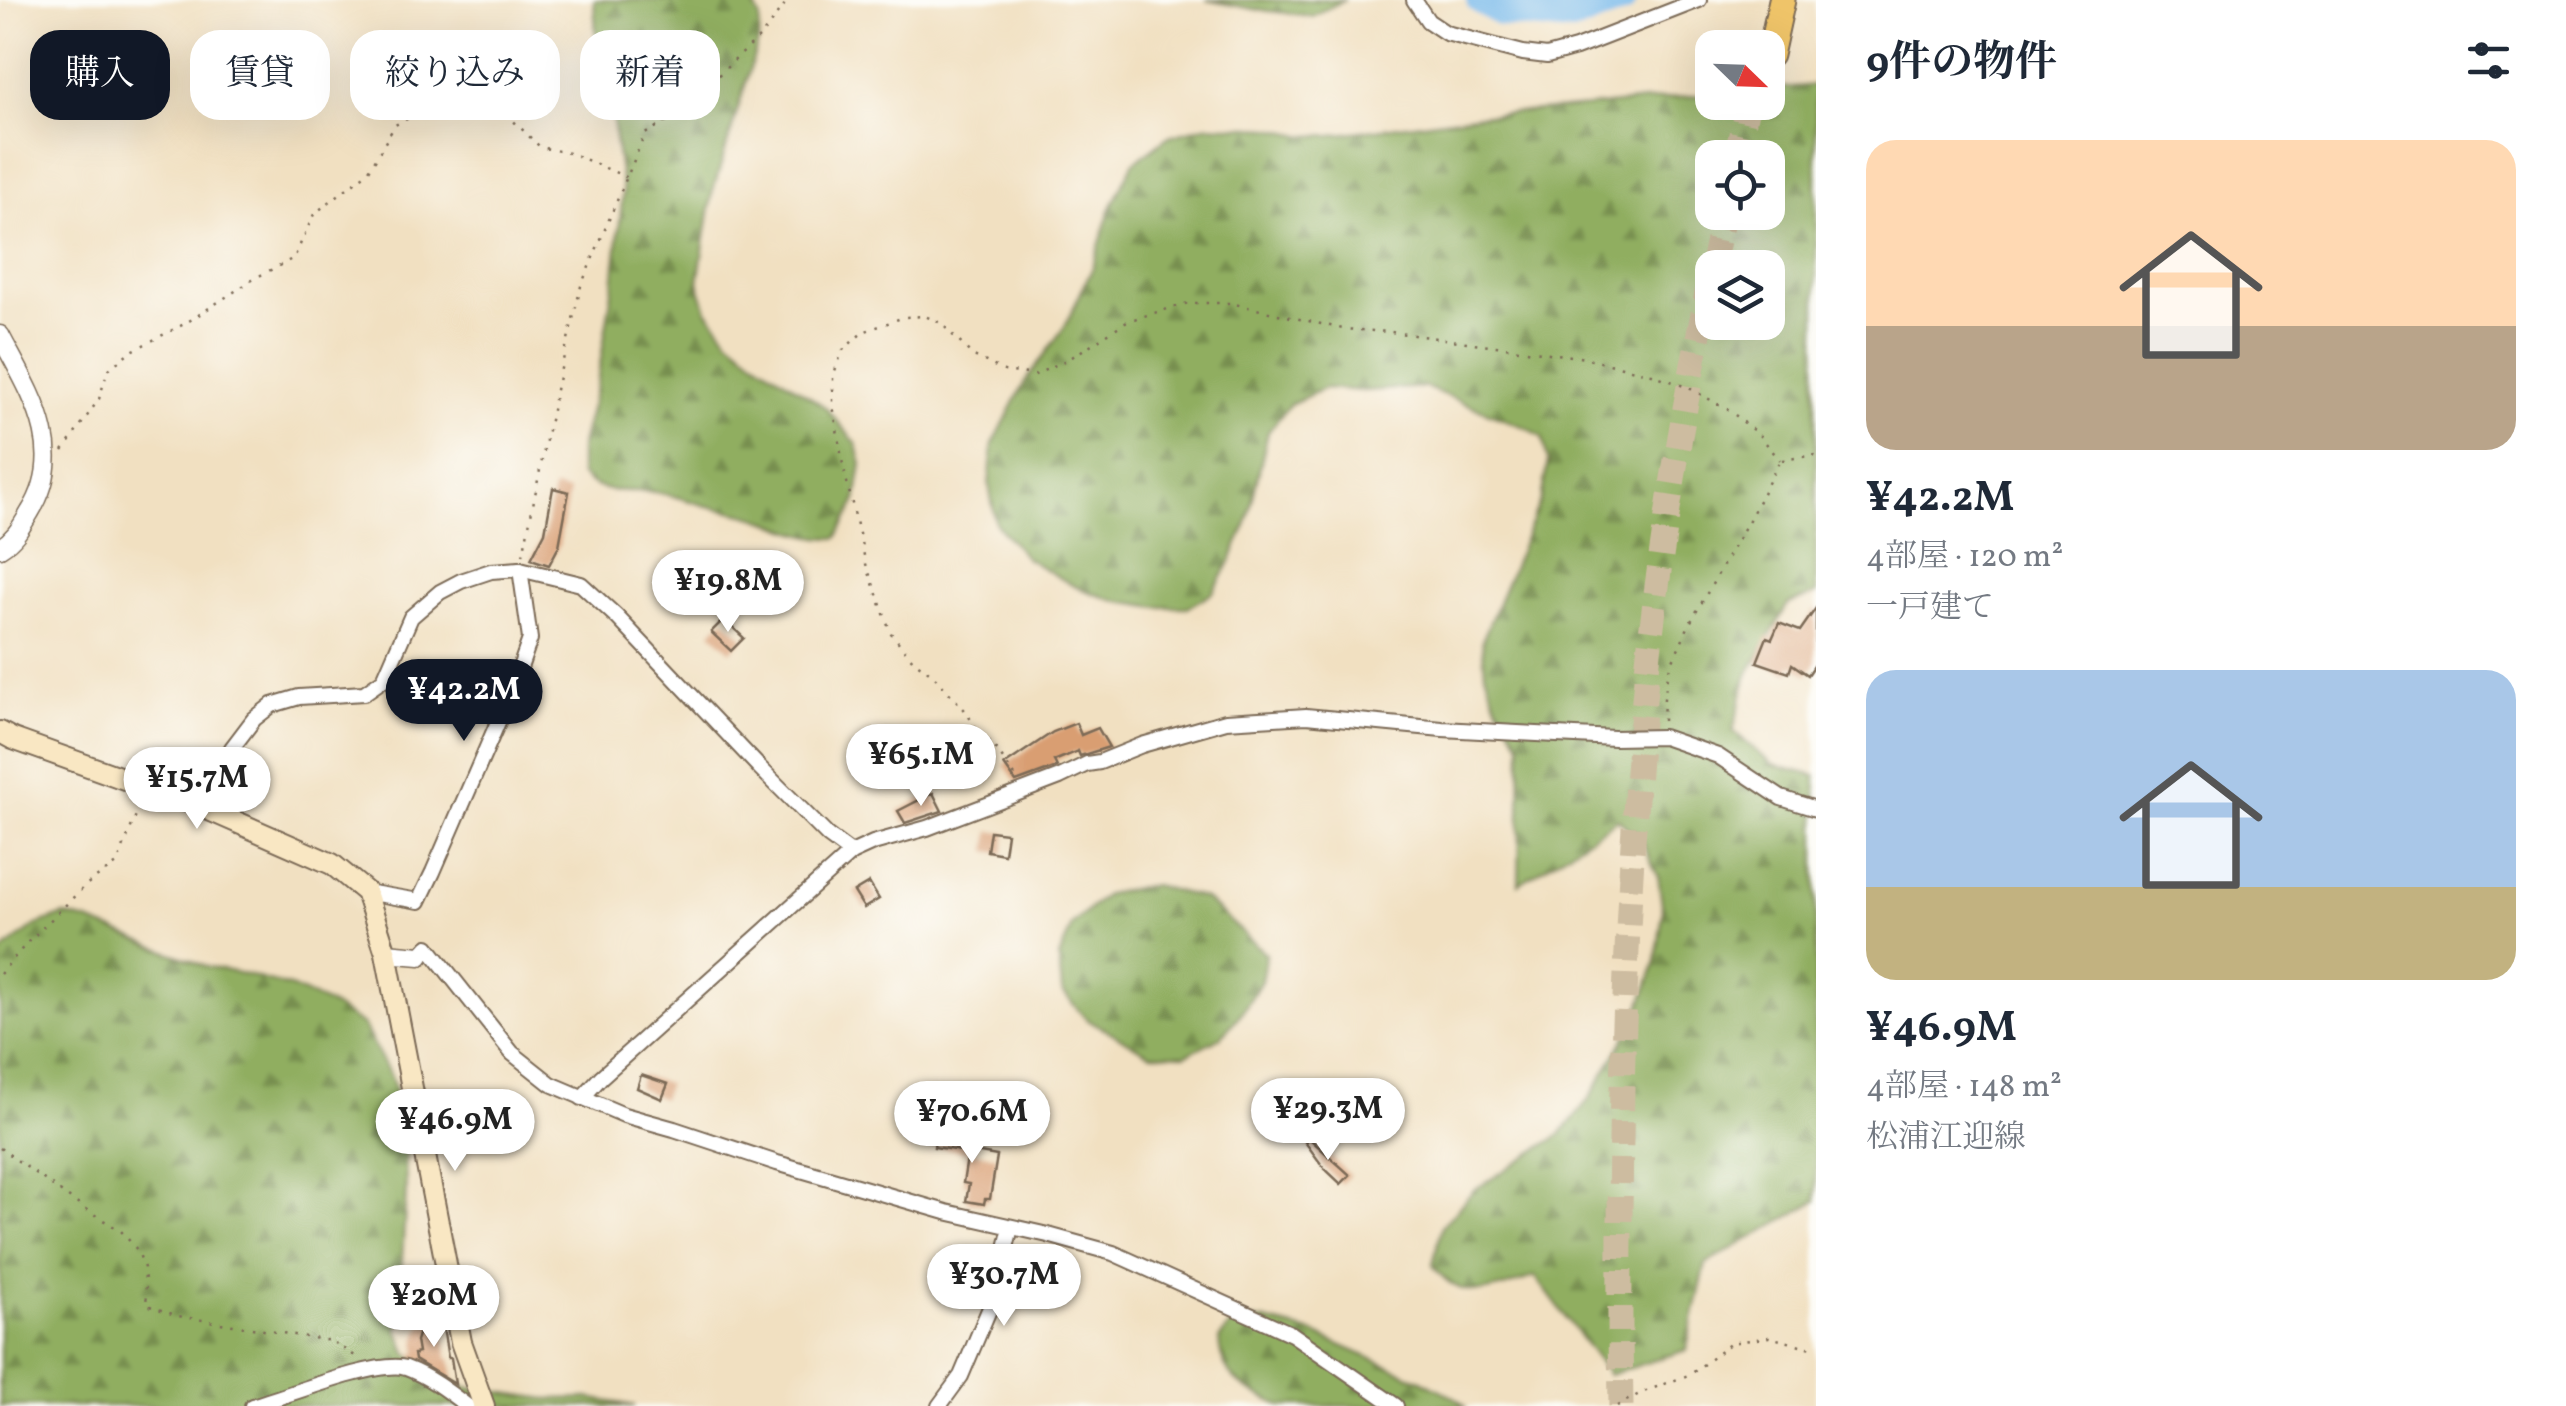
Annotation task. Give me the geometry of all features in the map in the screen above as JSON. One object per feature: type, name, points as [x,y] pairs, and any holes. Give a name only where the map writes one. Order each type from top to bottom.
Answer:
[{"type":"highway","points":[[1768,30],[1772,0]]},
{"type":"highway","points":[[1772,30],[1782,0]]},
{"type":"main road","points":[[0,732],[200,806],[332,864],[366,892],[386,953],[460,1342],[484,1406]]},
{"type":"street","points":[[1414,0],[1428,21],[1446,33],[1547,56],[1699,0]]},
{"type":"street","points":[[0,334],[41,413],[46,444],[46,472],[35,504],[13,540],[0,548]]},
{"type":"street","points":[[366,892],[419,901],[433,872],[530,639],[520,568]]},
{"type":"street","points":[[200,806],[232,748],[272,704],[299,697],[364,693],[384,679],[411,617],[440,592],[490,571],[520,568],[580,584],[617,617],[828,836],[851,853]]},
{"type":"street","points":[[582,1098],[601,1076],[851,853],[927,828],[1086,764],[1226,721],[1306,716],[1442,729],[1663,737],[1718,756],[1781,798],[1816,809]]},
{"type":"street","points":[[386,953],[420,956],[428,947],[512,1054],[551,1084],[582,1098],[778,1163],[946,1212],[1113,1253],[1292,1334],[1396,1406]]},
{"type":"street","points":[[940,1406],[960,1376],[994,1298],[1011,1227]]},
{"type":"street","points":[[252,1406],[370,1369],[404,1367],[467,1406]]},
{"type":"path","points":[[520,568],[581,286],[645,134],[693,105],[713,80],[760,37],[788,0]]},
{"type":"path","points":[[46,472],[99,399],[108,370],[128,353],[294,258],[314,214],[368,172],[395,125],[413,116],[457,72],[485,93],[540,147],[573,154],[626,177]]},
{"type":"path","points":[[1025,789],[964,709],[891,633],[872,581],[843,465],[833,405],[833,376],[843,350],[864,332],[904,317],[925,316],[941,323],[972,355],[1004,370],[1035,375],[1126,321],[1188,303],[1230,303],[1343,329],[1579,357],[1652,374],[1729,410],[1760,436],[1780,460]]},
{"type":"path","points":[[1780,460],[1816,455]]},
{"type":"path","points":[[1663,737],[1669,669],[1690,622],[1780,460]]},
{"type":"path","points":[[0,974],[88,884],[117,864],[146,786]]},
{"type":"path","points":[[0,1148],[121,1231],[138,1251],[148,1304],[178,1316],[331,1341],[370,1369]]},
{"type":"path","points":[[1617,1406],[1691,1374],[1731,1344],[1769,1337],[1816,1349]]},
{"type":"green space","points":[[594,0],[751,0],[760,17],[759,39],[712,194],[698,282],[707,310],[728,338],[825,407],[856,443],[862,464],[856,502],[837,538],[807,535],[661,493],[597,487],[580,475],[580,449],[597,383],[613,285],[623,192],[613,120],[720,120],[720,30],[596,30]]},
{"type":"green space","points":[[1206,0],[1345,0],[1312,16]]},
{"type":"green space","points":[[1816,85],[1816,594],[1788,604],[1747,676],[1733,731],[1773,765],[1816,776],[1816,1201],[1706,1264],[1686,1350],[1609,1375],[1535,1276],[1493,1290],[1467,1290],[1444,1278],[1433,1265],[1442,1226],[1474,1190],[1560,1135],[1590,1098],[1636,1019],[1656,961],[1663,912],[1658,876],[1643,844],[1618,819],[1519,884],[1521,744],[1497,705],[1485,673],[1482,641],[1541,499],[1548,461],[1542,437],[1425,387],[1364,391],[1325,388],[1290,404],[1268,432],[1247,523],[1229,565],[1213,592],[1188,607],[1112,600],[1074,586],[1026,558],[996,524],[989,485],[993,444],[1025,382],[1065,326],[1093,267],[1109,212],[1133,163],[1169,136],[1209,125],[1271,128],[1306,136],[1331,135],[1474,116],[1695,96],[1695,120],[1785,120],[1785,88]]},
{"type":"green space","points":[[1154,885],[1205,899],[1266,954],[1261,981],[1243,1011],[1221,1037],[1185,1055],[1151,1054],[1086,1019],[1062,991],[1059,958],[1072,925],[1106,894]]},
{"type":"green space","points":[[64,915],[205,966],[293,988],[363,1025],[392,1079],[405,1127],[406,1192],[398,1329],[407,1353],[464,1387],[635,1406],[0,1406],[0,953],[36,925]]},
{"type":"green space","points":[[1261,1320],[1310,1332],[1421,1380],[1465,1406],[1282,1406],[1239,1383],[1221,1354],[1219,1340],[1234,1321]]},
{"type":"building","points":[[553,488],[569,492],[559,546],[549,565],[531,559],[545,532]]},
{"type":"building","points":[[1816,608],[1816,663],[1808,675],[1792,664],[1789,673],[1757,662],[1767,637],[1772,639],[1779,623],[1800,631]]},
{"type":"building","points":[[724,619],[744,638],[731,651],[711,632]]},
{"type":"building","points":[[1076,723],[1081,735],[1098,728],[1109,747],[1080,756],[1078,751],[1054,761],[1057,767],[1016,782],[1004,765],[1053,732]]},
{"type":"building","points":[[933,793],[942,811],[905,823],[898,811]]},
{"type":"building","points":[[990,831],[1007,833],[1004,854],[987,851]]},
{"type":"building","points":[[869,883],[879,899],[864,908],[854,892]]},
{"type":"building","points":[[641,1075],[668,1084],[662,1099],[637,1088]]},
{"type":"building","points":[[957,1130],[972,1132],[969,1151],[997,1156],[990,1199],[985,1199],[984,1204],[966,1201],[969,1184],[963,1183],[968,1152],[934,1147],[936,1134],[956,1138]]},
{"type":"building","points":[[1309,1138],[1350,1175],[1341,1184],[1305,1142]]},
{"type":"building","points":[[442,1321],[455,1384],[415,1360],[421,1325]]},
{"type":"waterway","points":[[1480,0],[1500,12],[1572,19],[1623,0]]},
{"type":"tunnel","points":[[1740,140],[1744,120]]},
{"type":"tunnel","points":[[1621,1406],[1623,1047],[1645,689],[1678,450],[1720,230]]}]
